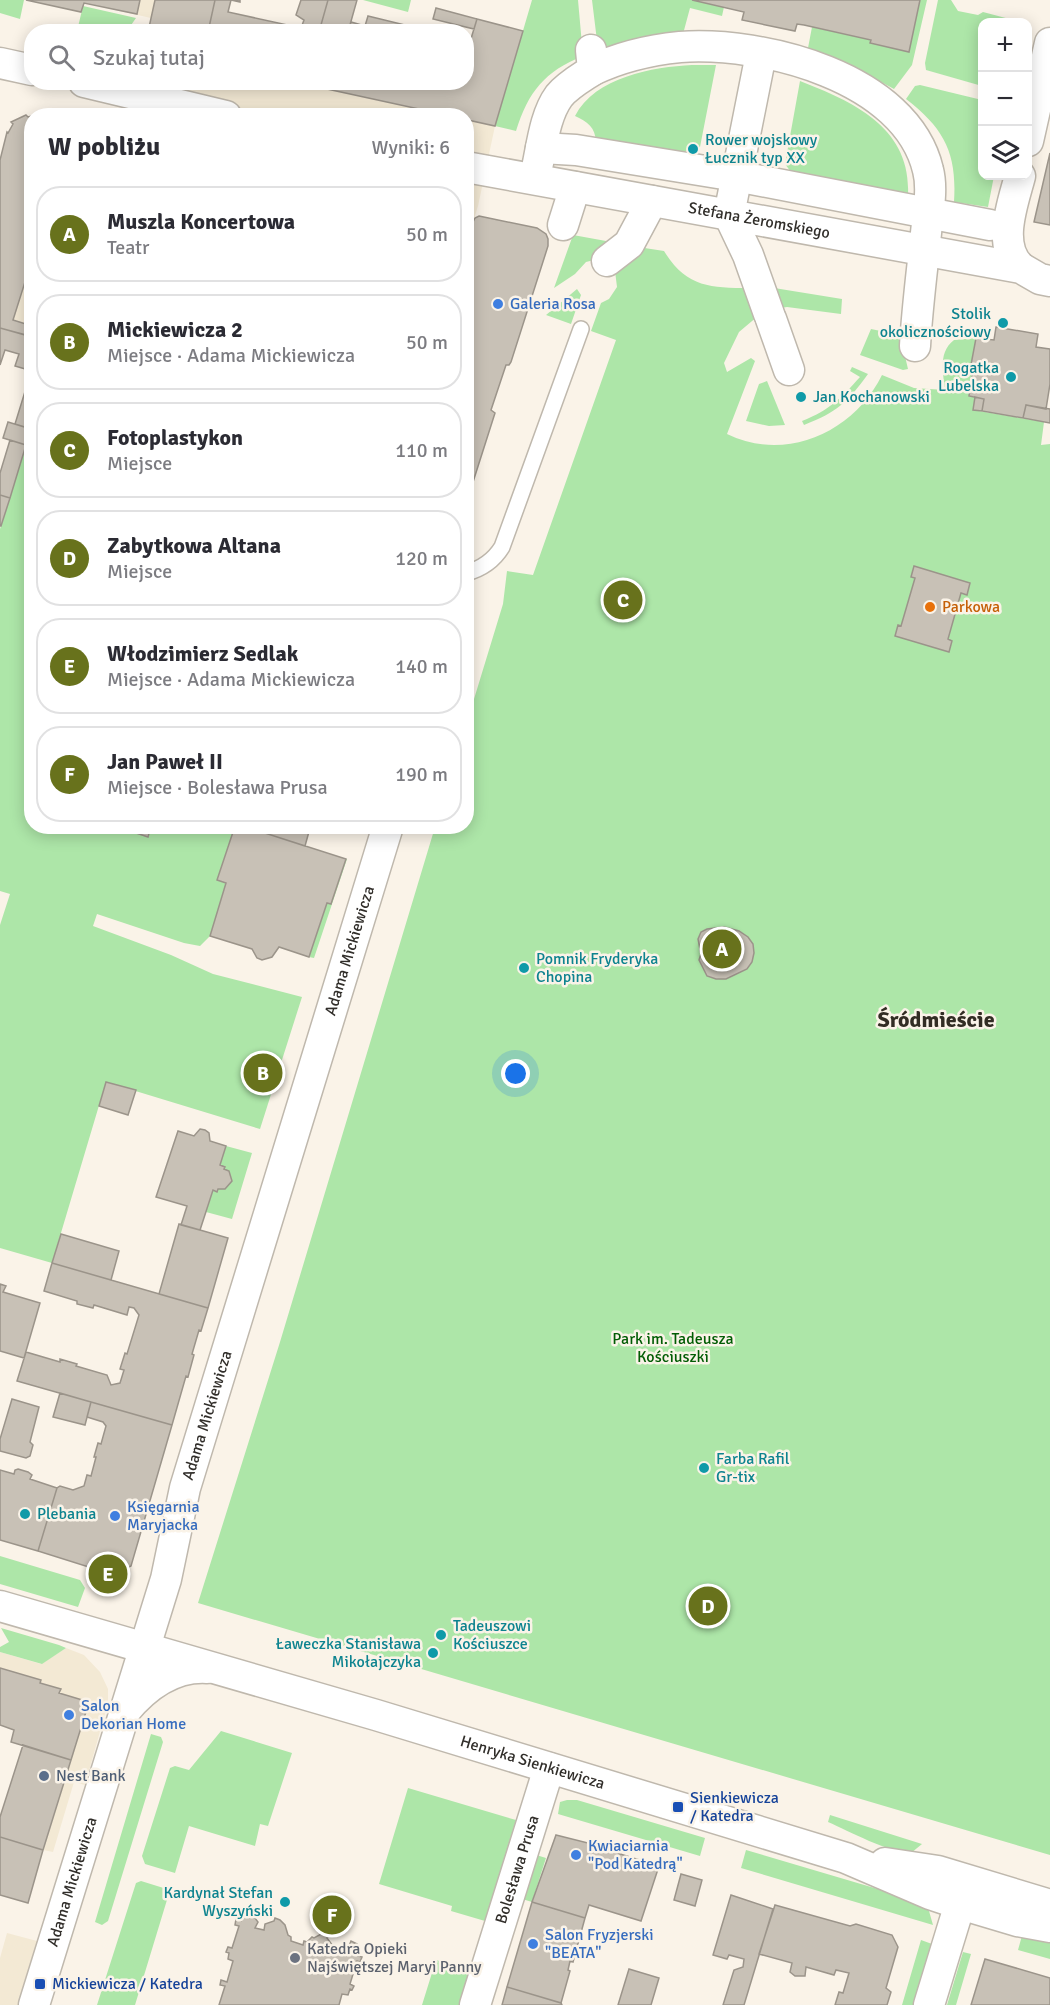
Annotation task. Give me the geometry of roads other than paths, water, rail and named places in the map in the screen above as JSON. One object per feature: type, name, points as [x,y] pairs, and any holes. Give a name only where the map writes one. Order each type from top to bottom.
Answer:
[{"type":"street","points":[[1031,126],[1050,43]]},
{"type":"street","points":[[535,179],[551,111],[558,97],[592,60],[681,47],[714,47],[788,59],[830,74],[889,106],[917,140],[928,171],[928,213],[915,346]]},
{"type":"street","points":[[761,54],[729,215],[748,255],[789,370]]},
{"type":"street","points":[[0,63],[24,68]]},
{"type":"street","points":[[117,90],[193,108]]},
{"type":"street","points":[[542,148],[576,150],[736,176],[990,225]]},
{"type":"street","name":"Stefana Żeromskiego","points":[[474,168],[1021,268],[1040,279],[1050,281]]},
{"type":"street","points":[[1019,180],[1008,236],[1011,255],[1021,268]]},
{"type":"street","points":[[563,225],[575,187]]},
{"type":"street","points":[[607,261],[629,244],[652,201]]},
{"type":"street","name":"Adama Mickiewicza","points":[[34,2005],[172,1556],[185,1488],[386,834]]},
{"type":"street","name":"Henryka Sienkiewicza","points":[[0,1606],[219,1669],[846,1858],[930,1894],[964,1892],[1050,1905]]},
{"type":"street","name":"Henryka Sienkiewicza","points":[[124,1713],[135,1698],[167,1676],[188,1670],[219,1669]]},
{"type":"street","name":"Bolesława Prusa","points":[[474,2005],[549,1768]]},
{"type":"street","points":[[929,2005],[964,1892]]},
{"type":"street","name":"Henryka Sienkiewicza","points":[[964,1892],[1017,1922],[1050,1927]]},
{"type":"lane","points":[[474,571],[498,554],[502,547],[581,328]]},
{"type":"place","name":"Rower wojskowy Łucznik typ XX","points":[[693,149]]},
{"type":"place","name":"Galeria Rosa","points":[[498,304]]},
{"type":"place","name":"Stolik okolicznościowy","points":[[1003,323]]},
{"type":"place","name":"Rogatka Lubelska","points":[[1011,377]]},
{"type":"place","name":"Jan Kochanowski","points":[[801,397]]},
{"type":"place","name":"Fotoplastykon","points":[[623,600]]},
{"type":"place","name":"Parkowa","points":[[930,607]]},
{"type":"place","name":"Muszla Koncertowa","points":[[722,949]]},
{"type":"place","name":"Pomnik Fryderyka Chopina","points":[[524,968]]},
{"type":"place","name":"Mickiewicza 2","points":[[263,1073]]},
{"type":"place","name":"Farba Rafil Gr-tix","points":[[704,1468]]},
{"type":"place","name":"Plebania","points":[[25,1514]]},
{"type":"place","name":"Księgarnia Maryjacka","points":[[115,1516]]},
{"type":"place","name":"Włodzimierz Sedlak","points":[[108,1574]]},
{"type":"place","name":"Zabytkowa Altana","points":[[708,1606]]},
{"type":"place","name":"Tadeuszowi Kościuszce","points":[[441,1635]]},
{"type":"place","name":"Ławeczka Stanisława Mikołajczyka","points":[[433,1653]]},
{"type":"place","name":"Salon Dekorian Home","points":[[69,1715]]},
{"type":"place","name":"Nest Bank","points":[[44,1776]]},
{"type":"place","name":"Sienkiewicza / Katedra","points":[[678,1807]]},
{"type":"place","name":"Kwiaciarnia \"Pod Katedrą\"","points":[[576,1855]]},
{"type":"place","name":"Kardynał Stefan Wyszyński","points":[[285,1902]]},
{"type":"place","name":"Jan Paweł II","points":[[332,1915]]},
{"type":"place","name":"Salon Fryzjerski \"BEATA\"","points":[[533,1944]]},
{"type":"place","name":"Katedra Opieki Najświętszej Maryi Panny","points":[[295,1958]]},
{"type":"place","name":"Mickiewicza / Katedra","points":[[40,1984]]},
{"type":"district","name":"Śródmieście","points":[[936,1019]]},
{"type":"park label","name":"Park im. Tadeusza Kościuszki","points":[[673,1348]]}]
